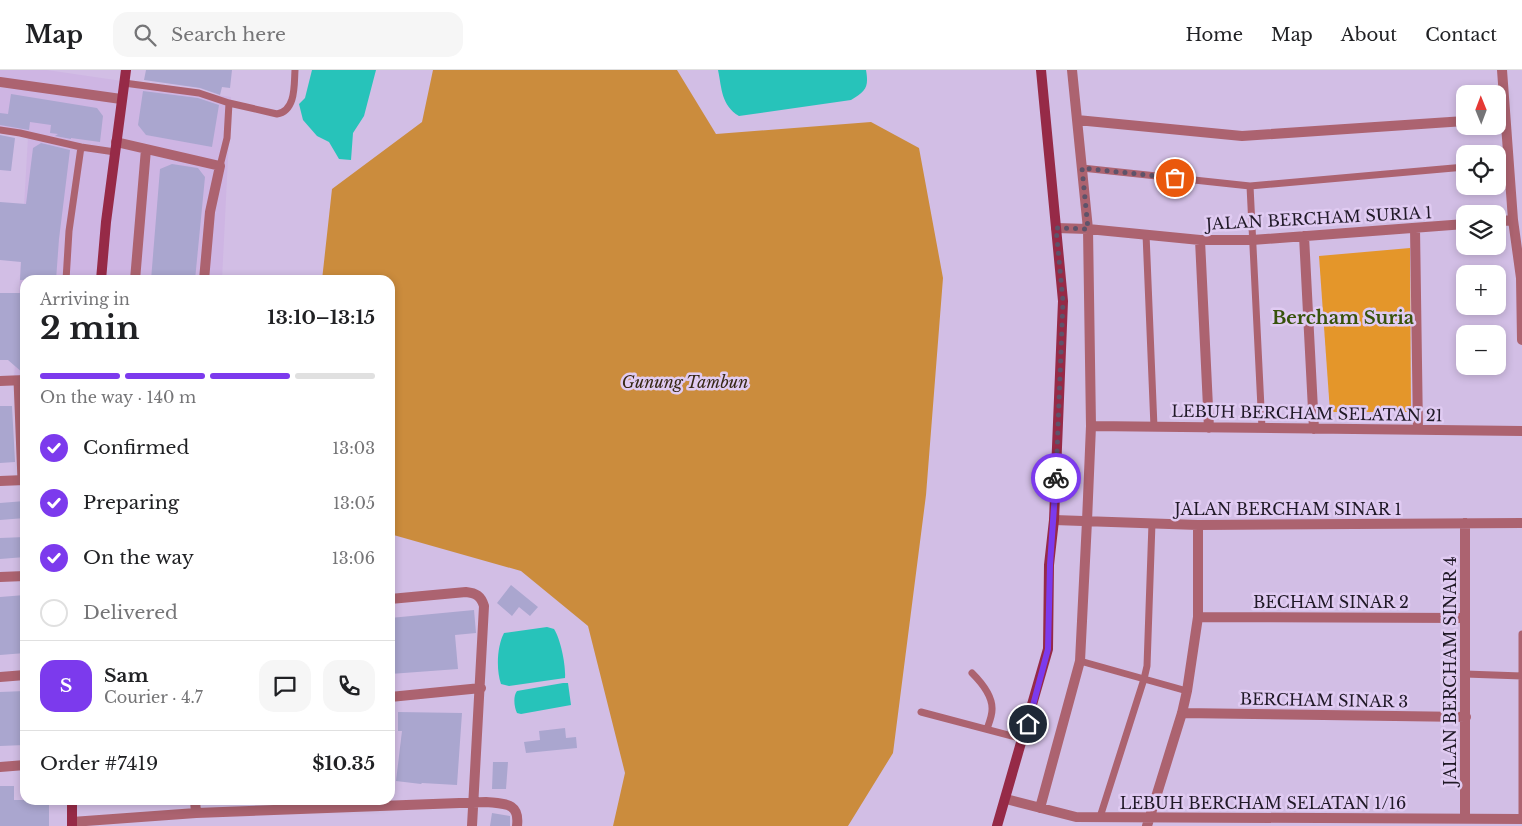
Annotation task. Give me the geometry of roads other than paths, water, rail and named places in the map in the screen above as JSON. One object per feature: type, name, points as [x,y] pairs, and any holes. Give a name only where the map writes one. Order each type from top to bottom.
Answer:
[{"type":"street","points":[[101,275],[106,222],[126,70]]},
{"type":"street","points":[[997,826],[1048,649],[1050,565],[1054,520],[1063,301],[1041,70]]},
{"type":"street","points":[[1040,808],[1080,661],[1088,520],[1091,426],[1088,229],[1072,70]]},
{"type":"street","points":[[1502,70],[1502,85]]},
{"type":"street","points":[[0,82],[121,100]]},
{"type":"street","points":[[1078,120],[1242,136],[1456,122]]},
{"type":"street","points":[[115,147],[146,149],[220,166],[210,212],[204,275]]},
{"type":"street","points":[[135,275],[146,149]]},
{"type":"street","points":[[1506,181],[1521,278],[1522,340]]},
{"type":"street","points":[[1506,220],[1513,220]]},
{"type":"street","name":"JALAN BERCHAM SURIA 1","points":[[1056,228],[1088,229],[1200,240],[1252,240],[1456,225]]},
{"type":"street","points":[[1414,228],[1418,430]]},
{"type":"street","points":[[1304,236],[1314,428]]},
{"type":"street","points":[[1200,240],[1209,428]]},
{"type":"street","points":[[0,381],[20,380]]},
{"type":"street","name":"LEBUH BERCHAM SELATAN 21","points":[[1091,426],[1522,430]]},
{"type":"street","points":[[0,481],[20,480]]},
{"type":"street","name":"JALAN BERCHAM SINAR 1","points":[[1054,520],[1198,526],[1522,523]]},
{"type":"street","name":"JALAN BERCHAM SINAR 4","points":[[1465,523],[1465,818]]},
{"type":"street","points":[[1148,822],[1182,713],[1186,691],[1198,617],[1198,526]]},
{"type":"street","points":[[0,577],[20,576]]},
{"type":"street","points":[[395,598],[466,592],[474,593],[478,596],[484,606],[472,826]]},
{"type":"street","name":"BECHAM SINAR 2","points":[[1198,617],[1464,618]]},
{"type":"street","points":[[0,677],[20,676]]},
{"type":"street","points":[[395,696],[480,688]]},
{"type":"street","name":"BERCHAM SINAR 3","points":[[1182,713],[1466,717]]},
{"type":"street","points":[[0,766],[20,765]]},
{"type":"street","name":"LEBUH BERCHAM SELATAN 1/16","points":[[1006,799],[1099,822],[1522,819]]},
{"type":"street","points":[[395,802],[486,802],[508,804],[515,810],[518,817],[517,826]]},
{"type":"street","points":[[72,805],[72,824],[196,813],[331,805]]},
{"type":"street","points":[[195,805],[196,813]]},
{"type":"lane","points":[[124,83],[199,93],[229,103],[269,112],[283,113],[291,102],[296,70]]},
{"type":"lane","points":[[220,166],[227,138],[229,103]]},
{"type":"lane","points":[[0,130],[81,147],[115,147]]},
{"type":"lane","points":[[66,275],[69,231],[81,147]]},
{"type":"lane","points":[[1082,168],[1250,186],[1456,168]]},
{"type":"lane","points":[[1250,186],[1262,428]]},
{"type":"lane","points":[[1146,234],[1154,427]]},
{"type":"lane","points":[[1099,822],[1147,666],[1152,524]]},
{"type":"lane","points":[[1522,634],[1522,819]]},
{"type":"lane","points":[[1080,661],[1186,691]]},
{"type":"lane","points":[[972,673],[984,688],[991,702],[992,710],[987,729]]},
{"type":"lane","points":[[1465,674],[1522,676]]},
{"type":"lane","points":[[921,712],[1023,739]]},
{"type":"district","name":"Bercham Suria","points":[[1343,318]]},
{"type":"park label","name":"Gunung Tambun","points":[[685,382]]}]
